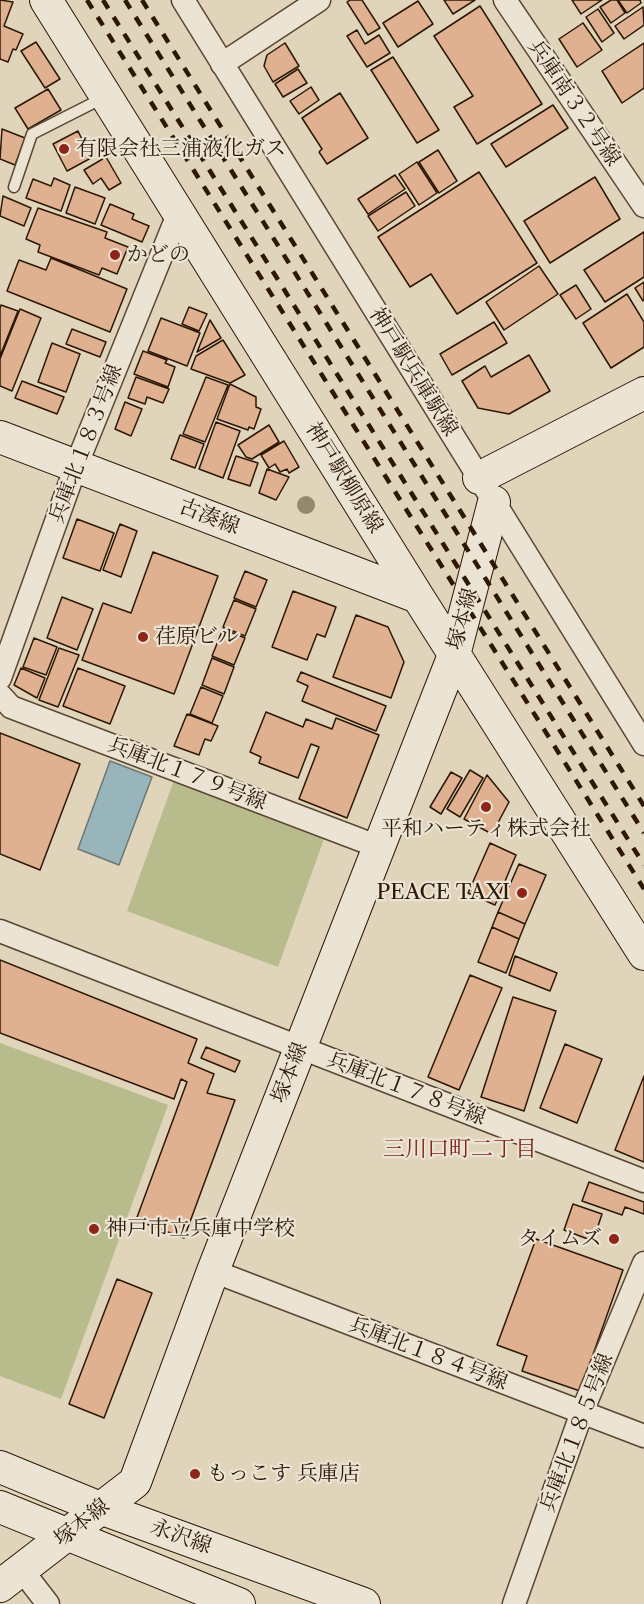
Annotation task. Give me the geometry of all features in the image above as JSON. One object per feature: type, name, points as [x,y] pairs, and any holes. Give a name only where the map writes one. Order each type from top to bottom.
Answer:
[{"type":"street","name":"神戸駅柳原線","points":[[46,0],[454,655],[644,954]]},
{"type":"street","name":"神戸駅兵庫駅線","points":[[183,0],[644,744]]},
{"type":"street","points":[[222,64],[319,0]]},
{"type":"street","name":"兵庫南３２号線","points":[[505,0],[644,206]]},
{"type":"street","name":"兵庫北１８３号線","points":[[0,678],[76,466],[178,212]]},
{"type":"street","points":[[486,490],[640,404]]},
{"type":"street","name":"古湊線","points":[[0,437],[418,597]]},
{"type":"street","name":"塚本線","points":[[11,1577],[135,1482],[213,1271],[454,655],[486,490]]},
{"type":"street","name":"兵庫北１７９号線","points":[[0,695],[11,707],[379,848]]},
{"type":"street","name":"兵庫北１７８号線","points":[[0,932],[644,1181]]},
{"type":"street","name":"兵庫北１８５号線","points":[[514,1604],[582,1412],[644,1263]]},
{"type":"street","name":"兵庫北１８４号線","points":[[213,1271],[644,1436]]},
{"type":"street","name":"永沢線","points":[[0,1467],[100,1508],[364,1604]]},
{"type":"street","name":"永沢線","points":[[0,1508],[239,1604]]},
{"type":"street","points":[[11,1577],[48,1604]]},
{"type":"lane","points":[[14,187],[32,134],[106,96]]},
{"type":"green space","points":[[174,780],[325,836],[278,967],[127,911]]},
{"type":"green space","points":[[0,1043],[168,1105],[61,1399],[0,1376]]},
{"type":"water","points":[[110,761],[152,777],[119,865],[78,849]]},
{"type":"building","points":[[0,0],[13,2],[4,26],[23,34],[8,62],[0,59]]},
{"type":"building","points":[[362,0],[380,28],[368,35],[347,2]]},
{"type":"building","points":[[444,0],[475,0],[453,14]]},
{"type":"building","points":[[572,0],[602,0],[581,14]]},
{"type":"building","points":[[611,0],[617,0],[625,13],[611,23],[600,7]]},
{"type":"building","points":[[618,0],[640,0],[641,3],[627,13]]},
{"type":"building","points":[[418,1],[433,24],[398,47],[383,23]]},
{"type":"building","points":[[480,6],[542,104],[477,144],[454,107],[473,96],[434,36]]},
{"type":"building","points":[[643,7],[644,25],[624,39],[615,26]]},
{"type":"building","points":[[598,9],[614,33],[602,42],[586,17]]},
{"type":"building","points":[[583,23],[602,50],[577,67],[559,39]]},
{"type":"building","points":[[357,30],[365,44],[379,35],[390,53],[367,67],[347,36]]},
{"type":"building","points":[[36,42],[60,79],[45,88],[21,51]]},
{"type":"building","points":[[285,43],[299,66],[273,82],[264,66],[267,55]]},
{"type":"building","points":[[644,43],[644,88],[622,103],[602,71]]},
{"type":"building","points":[[393,57],[439,130],[417,143],[371,70]]},
{"type":"building","points":[[298,69],[307,83],[283,97],[275,84]]},
{"type":"building","points":[[311,87],[319,100],[299,114],[290,101]]},
{"type":"building","points":[[48,89],[61,110],[28,129],[15,108]]},
{"type":"building","points":[[340,93],[368,138],[327,164],[319,152],[322,149],[302,118]]},
{"type":"building","points":[[553,105],[568,128],[506,167],[491,144]]},
{"type":"building","points":[[2,129],[25,138],[15,165],[0,159]]},
{"type":"building","points":[[78,131],[91,158],[67,171],[53,144]]},
{"type":"building","points":[[438,150],[457,181],[439,193],[419,162]]},
{"type":"building","points":[[106,157],[121,183],[109,190],[101,178],[93,184],[84,170]]},
{"type":"building","points":[[417,162],[437,193],[419,205],[399,174]]},
{"type":"building","points":[[479,172],[537,263],[457,314],[431,274],[410,287],[378,237]]},
{"type":"building","points":[[395,175],[405,189],[368,214],[358,199]]},
{"type":"building","points":[[595,177],[620,219],[550,263],[524,221]]},
{"type":"building","points":[[54,178],[70,185],[61,211],[26,198],[33,179],[51,186]]},
{"type":"building","points":[[75,187],[105,198],[95,224],[66,213]]},
{"type":"building","points":[[406,192],[415,206],[378,231],[368,216]]},
{"type":"building","points":[[3,196],[31,208],[24,226],[0,216]]},
{"type":"building","points":[[110,204],[134,214],[132,219],[149,226],[142,242],[101,225]]},
{"type":"building","points":[[38,208],[107,232],[105,238],[128,247],[117,274],[102,268],[99,275],[38,252],[40,245],[26,239]]},
{"type":"building","points":[[644,232],[644,277],[605,302],[584,270]]},
{"type":"building","points":[[51,258],[127,289],[110,332],[7,291],[19,260],[46,270]]},
{"type":"building","points":[[539,266],[558,294],[504,330],[486,302]]},
{"type":"building","points":[[644,282],[644,300],[643,301],[635,288]]},
{"type":"building","points":[[576,285],[591,309],[576,319],[560,295]]},
{"type":"building","points":[[627,294],[644,322],[644,347],[611,368],[583,323]]},
{"type":"building","points":[[1,305],[18,311],[0,356],[0,308]]},
{"type":"building","points":[[189,307],[207,314],[199,331],[182,324]]},
{"type":"building","points":[[20,309],[41,318],[12,391],[0,386],[0,359]]},
{"type":"building","points":[[161,318],[200,333],[187,366],[148,351]]},
{"type":"building","points":[[210,320],[221,338],[197,352]]},
{"type":"building","points":[[494,322],[507,343],[452,375],[440,354]]},
{"type":"building","points":[[72,329],[106,342],[100,357],[66,344]]},
{"type":"building","points":[[223,340],[245,375],[230,383],[191,369],[196,356]]},
{"type":"building","points":[[52,343],[80,354],[66,392],[38,382]]},
{"type":"building","points":[[143,351],[167,360],[165,363],[175,367],[168,387],[134,374]]},
{"type":"building","points":[[529,355],[550,391],[509,414],[478,408],[462,381],[485,366],[491,377]]},
{"type":"building","points":[[136,377],[169,389],[163,403],[147,397],[145,404],[128,398]]},
{"type":"building","points":[[206,377],[228,385],[205,442],[183,434]]},
{"type":"building","points":[[22,381],[64,397],[57,414],[15,398]]},
{"type":"building","points":[[230,384],[256,397],[256,407],[261,409],[254,429],[249,427],[248,430],[217,419]]},
{"type":"building","points":[[125,402],[142,409],[131,436],[115,429]]},
{"type":"building","points":[[216,422],[240,431],[223,478],[199,469]]},
{"type":"building","points":[[269,425],[279,442],[252,459],[246,457],[238,445]]},
{"type":"building","points":[[180,435],[204,444],[195,468],[171,459]]},
{"type":"building","points":[[284,441],[299,467],[289,473],[287,469],[280,472],[275,464],[269,468],[261,455]]},
{"type":"building","points":[[236,456],[258,463],[250,486],[228,479]]},
{"type":"building","points":[[267,469],[289,477],[276,500],[259,493]]},
{"type":"building","points":[[77,519],[114,533],[100,571],[63,558]]},
{"type":"building","points":[[120,524],[137,531],[121,577],[103,570]]},
{"type":"building","name":"荏原ビル","points":[[153,552],[218,576],[174,694],[82,660],[103,603],[131,613]]},
{"type":"building","points":[[245,571],[267,580],[256,607],[234,598]]},
{"type":"building","points":[[293,591],[336,607],[325,637],[317,634],[307,660],[272,647]]},
{"type":"building","points":[[62,597],[93,609],[77,650],[47,638]]},
{"type":"building","points":[[234,600],[256,609],[245,636],[223,627]]},
{"type":"building","points":[[356,615],[388,627],[404,662],[391,698],[333,677]]},
{"type":"building","points":[[223,629],[245,638],[234,665],[212,656]]},
{"type":"building","points":[[34,638],[57,647],[46,675],[23,667]]},
{"type":"building","points":[[59,648],[79,655],[58,707],[39,700]]},
{"type":"building","points":[[212,658],[234,667],[224,694],[202,685]]},
{"type":"building","points":[[21,668],[45,678],[37,698],[14,685]]},
{"type":"building","points":[[78,668],[125,686],[110,724],[63,706]]},
{"type":"building","points":[[301,672],[386,706],[376,731],[302,701],[308,686],[297,681]]},
{"type":"building","points":[[201,687],[223,696],[212,723],[190,714]]},
{"type":"building","points":[[266,712],[303,727],[306,719],[332,729],[336,718],[379,735],[347,818],[299,799],[319,747],[311,744],[298,778],[259,763],[261,757],[250,752]]},
{"type":"building","points":[[187,714],[218,726],[211,741],[205,739],[199,755],[174,746]]},
{"type":"building","points":[[0,733],[80,764],[40,870],[0,854]]},
{"type":"building","points":[[470,770],[483,778],[460,817],[447,809]]},
{"type":"building","points":[[451,772],[462,778],[441,814],[430,807]]},
{"type":"building","points":[[487,775],[509,802],[492,834],[464,819]]},
{"type":"building","points":[[490,843],[516,855],[495,905],[468,893]]},
{"type":"building","name":"PEACE TAXI","points":[[519,864],[546,875],[525,924],[498,912]]},
{"type":"building","points":[[498,912],[525,924],[519,939],[492,927]]},
{"type":"building","points":[[492,927],[519,939],[506,973],[478,962]]},
{"type":"building","points":[[515,956],[557,973],[550,991],[509,975]]},
{"type":"building","points":[[0,960],[197,1039],[188,1063],[214,1074],[207,1093],[235,1100],[184,1238],[136,1220],[187,1082],[181,1079],[174,1099],[0,1033]]},
{"type":"building","points":[[470,975],[502,988],[459,1090],[428,1077]]},
{"type":"building","points":[[513,997],[556,1011],[524,1111],[481,1097]]},
{"type":"building","points":[[565,1044],[602,1059],[577,1123],[540,1108]]},
{"type":"building","points":[[206,1047],[240,1061],[235,1072],[201,1058]]},
{"type":"building","points":[[644,1076],[644,1162],[615,1150]]},
{"type":"building","points":[[589,1182],[644,1202],[644,1214],[625,1207],[622,1215],[582,1201]]},
{"type":"building","points":[[573,1204],[602,1214],[593,1241],[564,1230]]},
{"type":"building","points":[[536,1239],[623,1270],[580,1391],[522,1371],[527,1356],[497,1345]]},
{"type":"building","points":[[117,1279],[152,1293],[104,1418],[69,1404]]},
{"type":"railway","points":[[87,0],[644,889]]},
{"type":"railway","points":[[103,0],[644,865]]},
{"type":"railway","points":[[125,0],[644,833]]},
{"type":"railway","points":[[142,0],[644,806]]},
{"type":"place","name":"有限会社三浦液化ガス","points":[[64,149]]},
{"type":"place","name":"かどの","points":[[115,255]]},
{"type":"place","name":"荏原ビル","points":[[143,637]]},
{"type":"place","name":"平和ハーティ株式会社","points":[[486,807]]},
{"type":"place","name":"PEACE TAXI","points":[[522,893]]},
{"type":"place","name":"神戸市立兵庫中学校","points":[[94,1229]]},
{"type":"place","name":"タイムズ","points":[[614,1239]]},
{"type":"place","name":"もっこす 兵庫店","points":[[195,1474]]},
{"type":"district","name":"三川口町二丁目","points":[[460,1150]]}]
